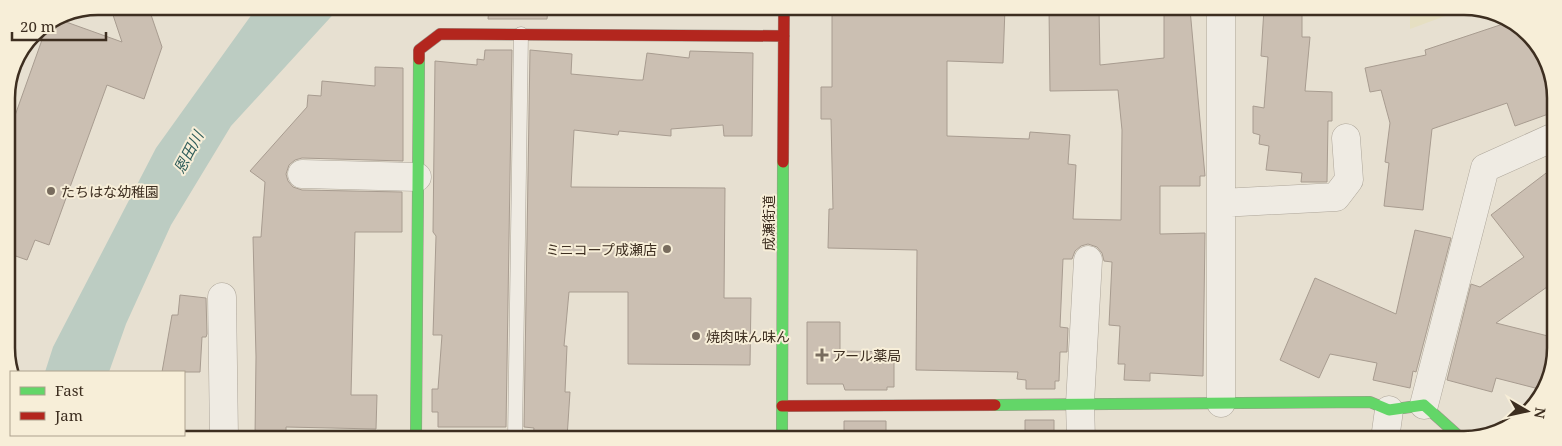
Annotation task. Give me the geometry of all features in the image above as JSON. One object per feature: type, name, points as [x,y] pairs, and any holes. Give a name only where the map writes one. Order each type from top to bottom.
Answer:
[{"type":"street","name":"成瀬街道","points":[[782,431],[784,15]]},
{"type":"street","points":[[1221,15],[1221,403]]},
{"type":"street","points":[[416,431],[419,50],[440,34],[784,36]]},
{"type":"street","points":[[1221,203],[1336,197],[1349,180],[1346,138]]},
{"type":"street","points":[[1424,405],[1485,168],[1547,140]]},
{"type":"street","points":[[302,174],[417,177]]},
{"type":"street","points":[[1081,431],[1080,403],[1088,260]]},
{"type":"street","points":[[222,297],[224,431]]},
{"type":"street","points":[[782,406],[1370,402],[1389,410],[1424,405]]},
{"type":"street","points":[[1424,405],[1453,431]]},
{"type":"street","points":[[1386,431],[1389,410]]},
{"type":"lane","points":[[515,431],[521,34]]},
{"type":"shaded area","points":[[1410,15],[1448,15],[1410,29]]},
{"type":"water","name":"恩田川","points":[[251,15],[333,15],[231,126],[171,225],[126,324],[109,371],[45,371],[53,347],[156,148]]},
{"type":"building","name":"たちはな幼稚園","points":[[113,15],[151,15],[162,47],[144,99],[107,85],[49,245],[35,240],[27,260],[15,256],[15,116],[43,36],[65,22],[122,42]]},
{"type":"building","points":[[488,15],[547,15],[547,19],[488,19]]},
{"type":"building","points":[[832,15],[1005,15],[1003,63],[947,61],[947,136],[1029,139],[1030,132],[1070,135],[1068,164],[1076,165],[1073,219],[1121,220],[1122,130],[1118,90],[1050,91],[1049,15],[1099,15],[1100,65],[1164,58],[1164,15],[1191,15],[1205,176],[1200,176],[1200,186],[1160,186],[1160,234],[1205,233],[1203,376],[1150,373],[1150,381],[1124,380],[1125,364],[1118,364],[1120,326],[1109,325],[1112,262],[1104,261],[1102,253],[1097,247],[1088,244],[1081,246],[1075,251],[1072,259],[1063,259],[1060,327],[1068,328],[1067,352],[1060,352],[1059,381],[1055,381],[1055,389],[1026,389],[1026,380],[1017,379],[1018,372],[916,370],[917,250],[828,248],[829,209],[833,209],[831,119],[821,119],[821,87],[832,87]]},
{"type":"building","points":[[1264,15],[1302,15],[1302,37],[1310,37],[1305,91],[1332,92],[1332,121],[1328,121],[1327,182],[1301,182],[1302,173],[1266,170],[1269,146],[1259,144],[1260,135],[1253,133],[1253,106],[1264,108],[1268,57],[1261,56]]},
{"type":"building","points":[[1502,24],[1523,39],[1543,71],[1547,98],[1547,115],[1515,126],[1507,103],[1432,129],[1423,210],[1384,206],[1389,163],[1385,162],[1390,123],[1381,90],[1370,92],[1365,68],[1426,55],[1425,50]]},
{"type":"building","points":[[485,50],[512,50],[506,427],[438,427],[438,412],[432,412],[432,389],[438,389],[442,335],[433,335],[436,236],[433,232],[435,61],[477,65],[477,59],[484,60]]},
{"type":"building","points":[[530,50],[572,54],[571,74],[637,80],[643,80],[647,53],[689,58],[690,51],[753,53],[752,136],[724,136],[723,125],[671,129],[671,136],[619,131],[618,135],[574,130],[571,187],[725,188],[724,298],[751,298],[750,365],[628,364],[628,292],[569,292],[564,346],[567,346],[565,392],[570,392],[567,431],[534,431],[534,428],[524,427]]},
{"type":"building","points":[[375,67],[403,68],[403,161],[302,158],[295,160],[289,165],[286,174],[288,181],[293,187],[302,190],[402,192],[402,232],[355,232],[351,395],[377,395],[376,429],[286,427],[286,431],[255,431],[256,357],[253,237],[261,237],[265,182],[250,171],[307,107],[308,95],[321,96],[322,81],[375,86]]},
{"type":"building","points":[[1547,172],[1547,287],[1496,323],[1547,336],[1544,369],[1536,388],[1496,378],[1492,392],[1447,380],[1471,284],[1480,287],[1524,257],[1491,215]]},
{"type":"building","points":[[1415,230],[1451,238],[1416,372],[1413,371],[1410,388],[1373,380],[1377,363],[1330,354],[1319,378],[1280,360],[1315,278],[1396,314]]},
{"type":"building","points":[[180,295],[206,298],[207,334],[206,337],[202,337],[200,372],[162,371],[172,315],[178,315]]},
{"type":"building","points":[[807,322],[840,322],[840,351],[894,352],[894,387],[887,387],[887,390],[845,390],[843,384],[807,384]]},
{"type":"building","points":[[1025,420],[1054,420],[1054,431],[1025,431]]},
{"type":"building","points":[[844,421],[886,421],[886,431],[844,431]]},
{"type":"traffic: fast","points":[[416,431],[419,59]]},
{"type":"traffic: fast","points":[[782,431],[783,162]]},
{"type":"traffic: fast","points":[[995,405],[1370,402],[1389,410],[1424,405],[1453,431]]},
{"type":"traffic: jam","points":[[783,162],[784,15]]},
{"type":"traffic: jam","points":[[419,59],[419,50],[440,34],[784,36]]},
{"type":"traffic: jam","points":[[782,406],[995,405]]},
{"type":"place","name":"たちはな幼稚園","points":[[51,191]]},
{"type":"place","name":"ミニコープ成瀬店","points":[[667,249]]},
{"type":"place","name":"焼肉味ん味ん","points":[[696,336]]},
{"type":"place","name":"アール薬局","points":[[822,355]]}]
